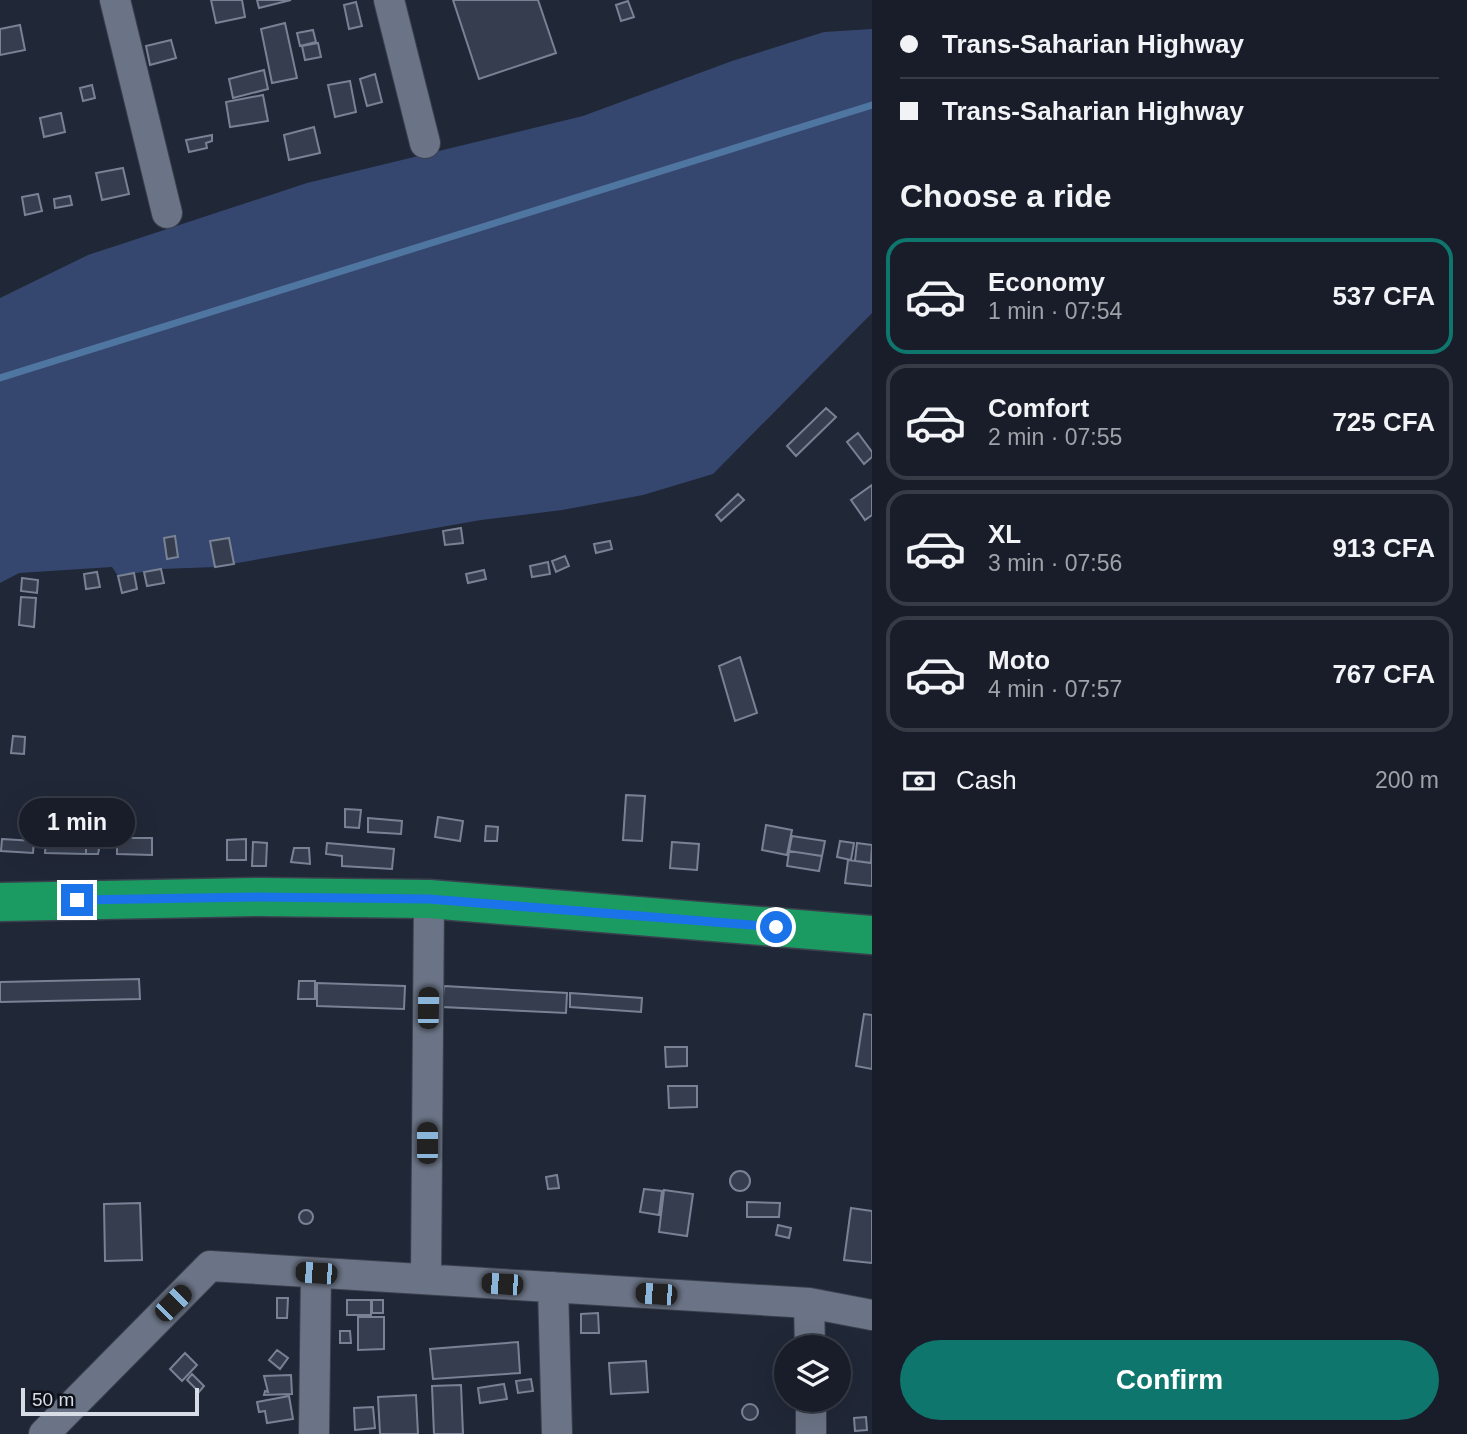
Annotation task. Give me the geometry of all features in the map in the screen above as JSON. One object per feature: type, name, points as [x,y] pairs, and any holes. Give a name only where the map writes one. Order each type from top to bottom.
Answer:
[{"type":"highway","points":[[0,902],[258,897],[429,899],[872,935]]},
{"type":"street","points":[[115,0],[167,213]]},
{"type":"street","points":[[389,0],[425,143]]},
{"type":"street","points":[[426,1279],[429,899]]},
{"type":"street","points":[[44,1434],[210,1266],[809,1303],[872,1315]]},
{"type":"street","points":[[314,1434],[316,1273]]},
{"type":"street","points":[[553,1287],[557,1434]]},
{"type":"street","points":[[809,1303],[810,1335]]},
{"type":"street","points":[[811,1412],[811,1434]]},
{"type":"shaded area","points":[[872,29],[872,313],[713,474],[643,495],[562,510],[481,520],[215,567],[161,569],[118,576],[112,567],[19,573],[0,583],[0,298],[88,255],[307,183],[583,116],[732,61],[824,32]]},
{"type":"building","points":[[211,0],[242,0],[245,17],[216,23]]},
{"type":"building","points":[[257,0],[291,0],[259,8]]},
{"type":"building","points":[[453,0],[538,0],[556,53],[479,79]]},
{"type":"building","points":[[628,1],[634,17],[621,21],[616,5]]},
{"type":"building","points":[[356,2],[362,26],[349,29],[344,5]]},
{"type":"building","points":[[285,23],[297,78],[272,83],[261,29]]},
{"type":"building","points":[[20,25],[25,50],[0,55],[0,29]]},
{"type":"building","points":[[313,30],[316,42],[300,46],[297,33]]},
{"type":"building","points":[[171,40],[176,58],[150,65],[146,46]]},
{"type":"building","points":[[318,43],[321,57],[305,60],[302,46]]},
{"type":"building","points":[[264,70],[268,89],[233,98],[229,79]]},
{"type":"building","points":[[375,74],[382,102],[367,106],[360,79]]},
{"type":"building","points":[[350,81],[356,112],[335,117],[328,85]]},
{"type":"building","points":[[92,85],[95,98],[83,101],[80,88]]},
{"type":"building","points":[[263,95],[268,121],[230,127],[226,102]]},
{"type":"building","points":[[61,113],[65,132],[44,137],[40,118]]},
{"type":"building","points":[[314,127],[320,153],[289,160],[284,135]]},
{"type":"building","points":[[212,135],[212,141],[206,143],[207,148],[189,152],[186,140]]},
{"type":"building","points":[[123,168],[129,194],[102,200],[96,173]]},
{"type":"building","points":[[38,194],[42,211],[25,215],[22,197]]},
{"type":"building","points":[[70,196],[72,205],[55,208],[54,199]]},
{"type":"building","points":[[826,408],[836,417],[796,456],[787,446]]},
{"type":"building","points":[[858,433],[872,452],[872,457],[864,464],[847,442]]},
{"type":"building","points":[[872,485],[872,515],[865,520],[851,500]]},
{"type":"building","points":[[738,494],[744,500],[721,521],[716,515]]},
{"type":"building","points":[[461,528],[463,543],[445,545],[443,531]]},
{"type":"building","points":[[175,536],[178,557],[167,559],[164,538]]},
{"type":"building","points":[[229,538],[234,564],[215,567],[210,541]]},
{"type":"building","points":[[610,541],[612,549],[596,553],[594,544]]},
{"type":"building","points":[[565,556],[569,566],[556,572],[552,561]]},
{"type":"building","points":[[548,562],[550,574],[532,577],[530,566]]},
{"type":"building","points":[[161,569],[164,583],[147,586],[144,572]]},
{"type":"building","points":[[484,570],[486,579],[468,583],[466,574]]},
{"type":"building","points":[[97,572],[100,587],[86,589],[84,574]]},
{"type":"building","points":[[134,573],[137,589],[122,593],[118,576]]},
{"type":"building","points":[[22,578],[38,580],[37,593],[21,591]]},
{"type":"building","points":[[21,597],[36,598],[34,627],[19,625]]},
{"type":"building","points":[[740,657],[757,713],[735,721],[719,666]]},
{"type":"building","points":[[13,736],[25,737],[24,754],[11,753]]},
{"type":"building","points":[[626,795],[645,796],[642,841],[623,840]]},
{"type":"building","points":[[345,809],[361,810],[359,828],[345,827]]},
{"type":"building","points":[[438,817],[463,821],[460,841],[435,837]]},
{"type":"building","points":[[368,818],[402,821],[401,834],[368,832]]},
{"type":"building","points":[[766,825],[792,830],[787,855],[762,850]]},
{"type":"building","points":[[486,826],[498,827],[497,841],[485,841]]},
{"type":"building","points":[[792,836],[825,841],[822,856],[789,851]]},
{"type":"building","points":[[46,838],[86,838],[86,854],[45,853]]},
{"type":"building","points":[[117,838],[152,838],[152,855],[117,854]]},
{"type":"building","points":[[2,839],[34,841],[33,853],[1,851]]},
{"type":"building","points":[[101,839],[98,854],[86,854],[86,840]]},
{"type":"building","points":[[246,839],[246,860],[227,860],[227,840]]},
{"type":"building","points":[[840,841],[854,843],[851,860],[837,857]]},
{"type":"building","points":[[253,842],[267,843],[266,866],[252,866]]},
{"type":"building","points":[[672,842],[699,844],[697,870],[670,868]]},
{"type":"building","points":[[327,843],[394,849],[392,869],[342,866],[342,856],[326,854]]},
{"type":"building","points":[[857,843],[872,845],[871,863],[855,861]]},
{"type":"building","points":[[294,848],[309,848],[310,864],[291,862]]},
{"type":"building","points":[[789,851],[822,856],[819,871],[787,866]]},
{"type":"building","points":[[848,860],[872,863],[872,886],[845,883]]},
{"type":"building","points":[[139,979],[140,999],[0,1002],[0,982]]},
{"type":"building","points":[[299,981],[315,981],[315,999],[298,999]]},
{"type":"building","points":[[317,983],[405,986],[404,1009],[317,1006]]},
{"type":"building","points":[[444,986],[567,993],[566,1013],[442,1007]]},
{"type":"building","points":[[570,993],[642,998],[641,1012],[570,1007]]},
{"type":"building","points":[[864,1014],[872,1015],[872,1069],[856,1066]]},
{"type":"building","points":[[665,1047],[687,1047],[687,1066],[666,1067]]},
{"type":"building","points":[[668,1086],[697,1086],[697,1107],[669,1108]]},
{"type":"building","points":[[736,1171],[744,1171],[750,1181],[744,1191],[736,1191],[730,1185],[730,1177]]},
{"type":"building","points":[[557,1175],[559,1188],[548,1189],[546,1177]]},
{"type":"building","points":[[644,1189],[662,1191],[659,1215],[640,1212]]},
{"type":"building","points":[[664,1190],[693,1194],[687,1236],[659,1232]]},
{"type":"building","points":[[747,1202],[780,1203],[779,1217],[747,1217]]},
{"type":"building","points":[[140,1203],[142,1260],[105,1261],[104,1204]]},
{"type":"building","points":[[851,1208],[872,1211],[872,1263],[844,1260]]},
{"type":"building","points":[[303,1210],[309,1210],[313,1217],[309,1224],[303,1224],[299,1220],[299,1214]]},
{"type":"building","points":[[778,1225],[791,1228],[789,1238],[776,1235]]},
{"type":"building","points":[[277,1298],[288,1298],[287,1318],[277,1318]]},
{"type":"building","points":[[347,1300],[371,1300],[371,1315],[347,1315]]},
{"type":"building","points":[[372,1300],[383,1300],[383,1313],[372,1313]]},
{"type":"building","points":[[598,1313],[599,1333],[581,1333],[581,1314]]},
{"type":"building","points":[[358,1317],[384,1317],[384,1349],[358,1350]]},
{"type":"building","points":[[340,1331],[350,1331],[351,1343],[340,1343]]},
{"type":"building","points":[[518,1342],[520,1373],[433,1379],[430,1349]]},
{"type":"building","points":[[277,1350],[288,1358],[280,1369],[269,1360]]},
{"type":"building","points":[[185,1353],[197,1365],[182,1381],[170,1369]]},
{"type":"building","points":[[646,1361],[648,1392],[611,1394],[609,1363]]},
{"type":"building","points":[[192,1374],[204,1386],[199,1392],[187,1380]]},
{"type":"building","points":[[291,1375],[292,1394],[264,1395],[265,1391],[268,1392],[264,1376]]},
{"type":"building","points":[[531,1379],[533,1391],[518,1393],[516,1381]]},
{"type":"building","points":[[504,1384],[507,1399],[480,1403],[478,1388]]},
{"type":"building","points":[[461,1385],[463,1434],[434,1434],[432,1386]]},
{"type":"building","points":[[416,1395],[418,1434],[380,1434],[378,1397]]},
{"type":"building","points":[[289,1396],[293,1419],[267,1423],[265,1411],[259,1412],[257,1402]]},
{"type":"building","points":[[747,1404],[753,1404],[758,1412],[756,1418],[747,1420],[742,1415],[742,1409]]},
{"type":"building","points":[[373,1407],[375,1428],[355,1430],[354,1408]]},
{"type":"building","points":[[866,1417],[867,1430],[855,1431],[854,1418]]},
{"type":"waterway","points":[[0,378],[872,105]]},
{"type":"route","points":[[77,900],[258,897],[429,899],[776,927]]}]
